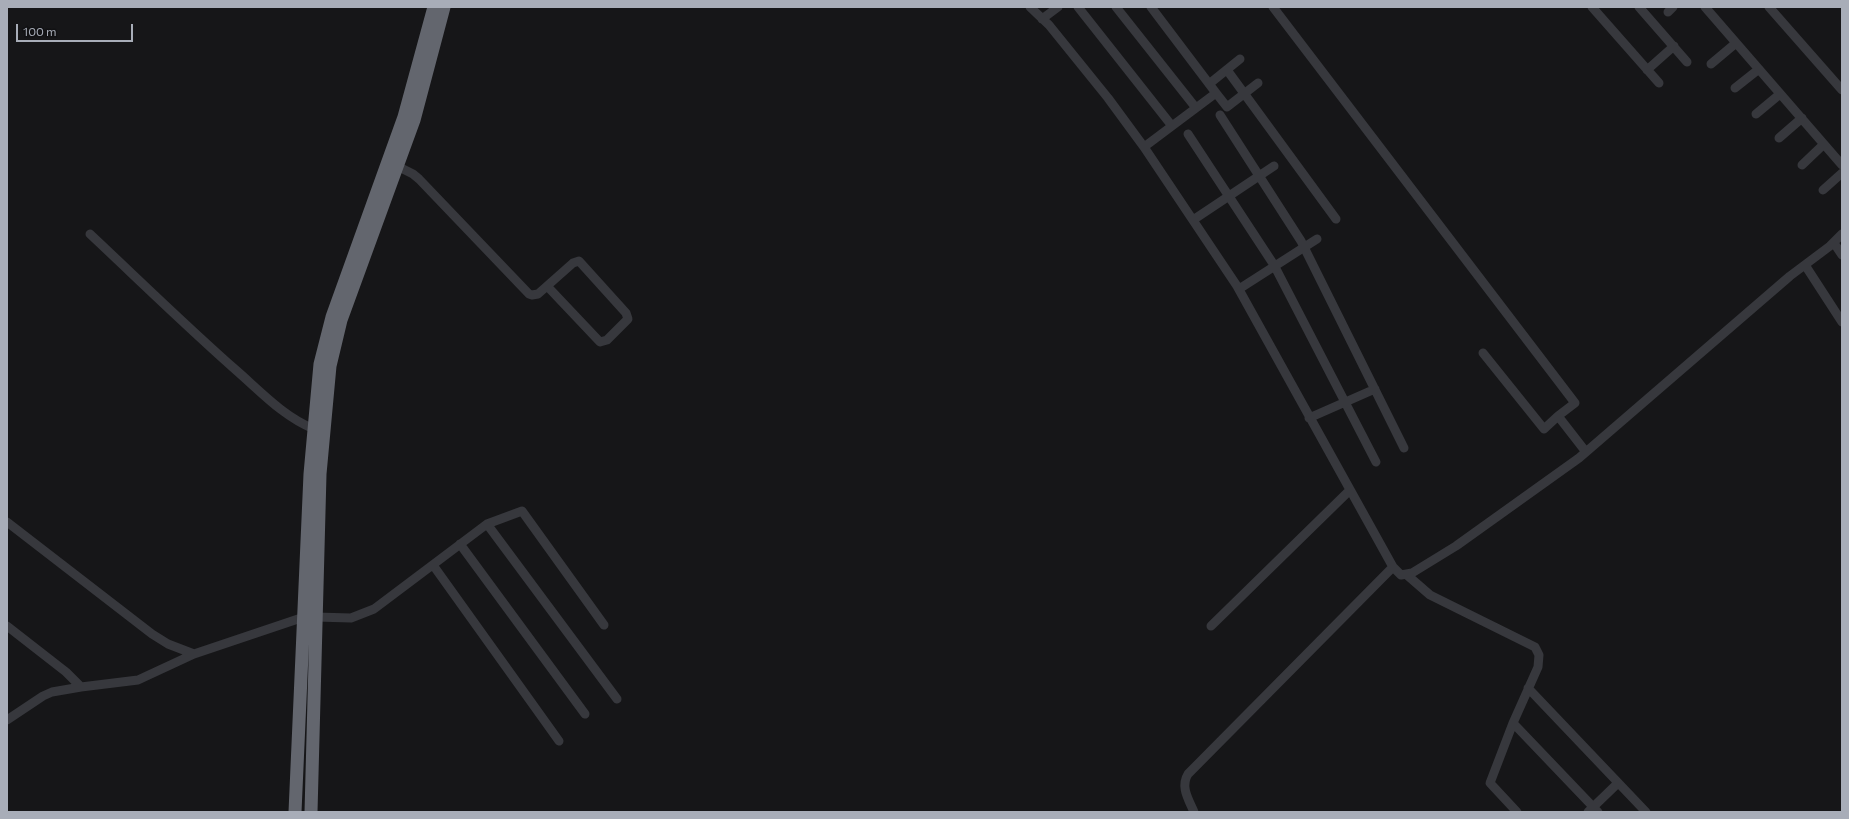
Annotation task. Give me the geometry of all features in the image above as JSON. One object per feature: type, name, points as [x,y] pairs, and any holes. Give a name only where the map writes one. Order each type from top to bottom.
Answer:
[{"type":"highway","points":[[311,812],[310,474],[320,364],[332,317],[404,117],[434,7]]},
{"type":"highway","points":[[295,812],[320,474],[330,366],[341,320],[414,120],[444,7]]},
{"type":"street","points":[[1030,7],[1042,19],[1108,98],[1144,147],[1239,289],[1392,567],[1401,575],[1407,575],[1462,542],[1586,452],[1774,289],[1842,234]]},
{"type":"street","points":[[1042,19],[1058,7]]},
{"type":"street","points":[[1078,7],[1172,126]]},
{"type":"street","points":[[1116,7],[1196,108]]},
{"type":"street","points":[[1150,7],[1227,107],[1258,83]]},
{"type":"street","points":[[1273,7],[1575,403],[1544,429],[1484,353]]},
{"type":"street","points":[[1592,7],[1659,83]]},
{"type":"street","points":[[1639,7],[1687,62]]},
{"type":"street","points":[[1705,7],[1842,165]]},
{"type":"street","points":[[1769,7],[1842,90]]},
{"type":"street","points":[[1711,64],[1736,43]]},
{"type":"street","points":[[1647,70],[1674,46]]},
{"type":"street","points":[[1209,84],[1240,59]]},
{"type":"street","points":[[1735,88],[1758,69]]},
{"type":"street","points":[[1227,70],[1336,219]]},
{"type":"street","points":[[1144,147],[1216,93]]},
{"type":"street","points":[[1756,114],[1780,94]]},
{"type":"street","points":[[1220,116],[1304,247],[1404,448]]},
{"type":"street","points":[[1779,138],[1802,118]]},
{"type":"street","points":[[1188,134],[1230,195],[1275,266],[1376,462]]},
{"type":"street","points":[[1802,165],[1824,144]]},
{"type":"street","points":[[397,166],[413,174],[419,179],[529,294],[535,295],[573,263],[579,261],[626,314],[628,319],[607,340],[600,342],[547,286]]},
{"type":"street","points":[[1193,220],[1274,166]]},
{"type":"street","points":[[1823,190],[1842,173]]},
{"type":"street","points":[[90,234],[281,410],[300,423],[314,429]]},
{"type":"street","points":[[1239,289],[1317,239]]},
{"type":"street","points":[[1834,242],[1842,255]]},
{"type":"street","points":[[1805,265],[1842,322]]},
{"type":"street","points":[[1309,418],[1375,389]]},
{"type":"street","points":[[1558,416],[1586,452]]},
{"type":"street","points":[[1211,626],[1350,490]]},
{"type":"street","points":[[7,720],[43,696],[52,692],[138,680],[194,654],[310,617],[340,619],[359,616],[374,609],[487,524],[522,511],[604,625]]},
{"type":"street","points":[[7,522],[152,634],[168,644],[194,654]]},
{"type":"street","points":[[487,524],[617,699]]},
{"type":"street","points":[[460,544],[585,714]]},
{"type":"street","points":[[433,565],[559,741]]},
{"type":"street","points":[[1194,812],[1184,786],[1184,780],[1188,774],[1392,567]]},
{"type":"street","points":[[1407,575],[1430,595],[1535,647],[1539,655],[1538,667],[1513,723],[1490,783],[1517,812]]},
{"type":"street","points":[[7,626],[66,672],[80,687]]},
{"type":"street","points":[[1528,688],[1646,812]]},
{"type":"street","points":[[1513,723],[1593,810],[1618,782]]}]
